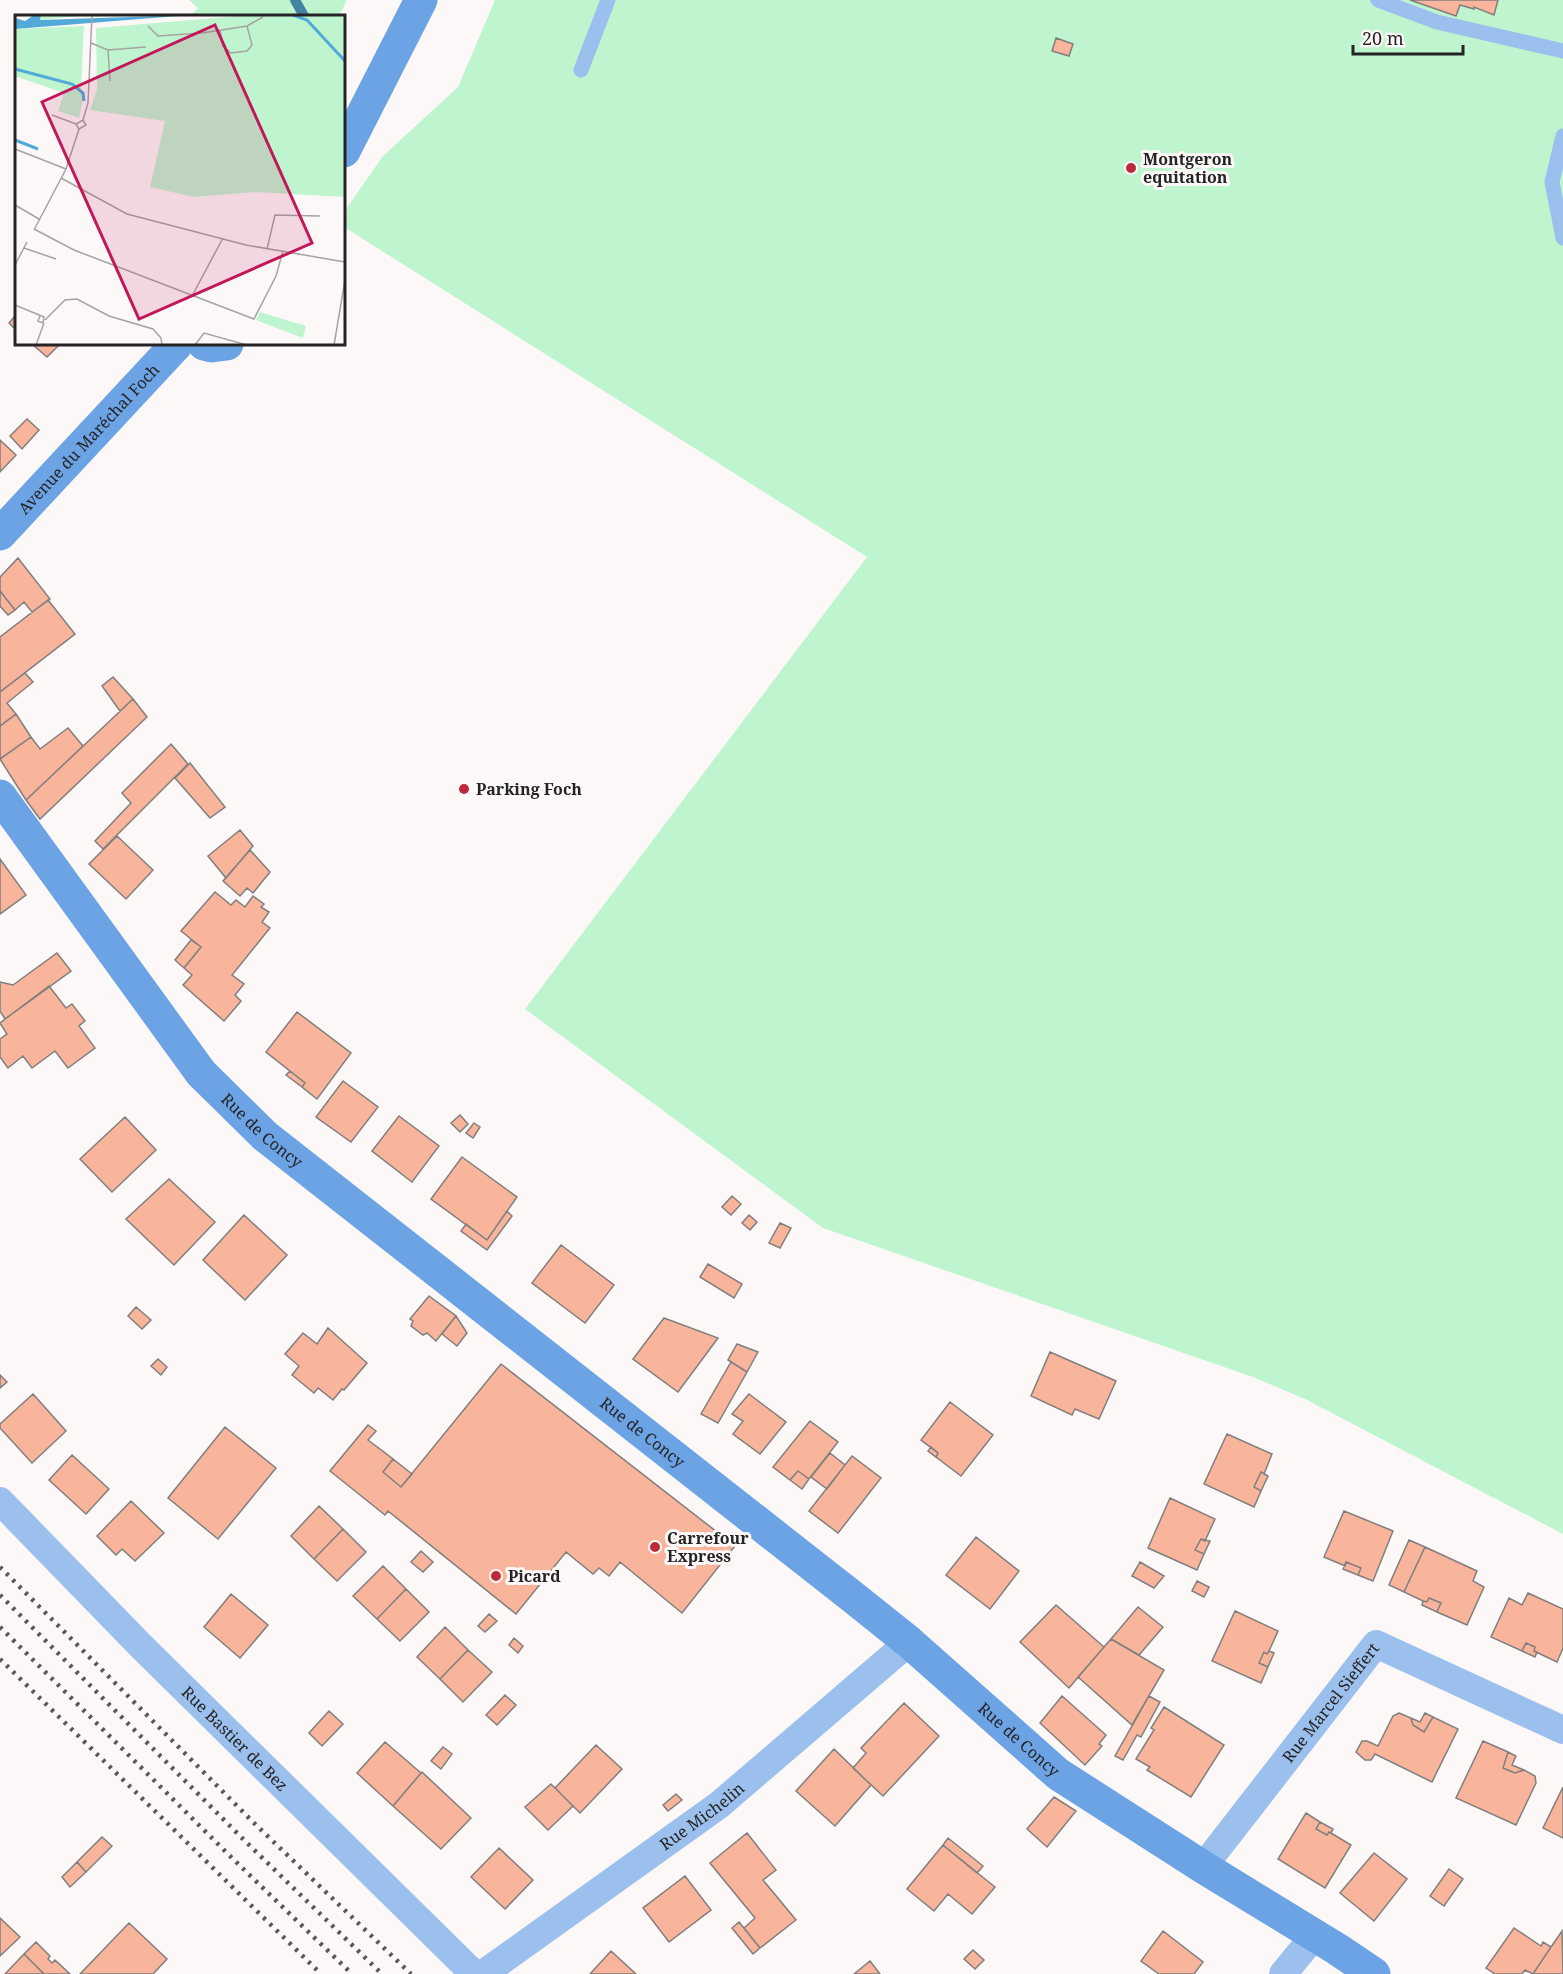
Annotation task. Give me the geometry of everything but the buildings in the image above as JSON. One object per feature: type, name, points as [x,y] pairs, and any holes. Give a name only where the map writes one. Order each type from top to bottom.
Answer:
[{"type":"street","points":[[345,149],[421,0]]},
{"type":"street","name":"Avenue du Maréchal Foch","points":[[0,534],[176,345]]},
{"type":"street","name":"Rue de Concy","points":[[0,796],[201,1073],[265,1136],[909,1642],[1058,1774],[1374,1974]]},
{"type":"street","name":"Rue Bastier de Bez","points":[[0,1501],[141,1646],[474,1974]]},
{"type":"street","name":"Rue Michelin","points":[[483,1974],[719,1805],[909,1642]]},
{"type":"street","name":"Rue Marcel Sieffert","points":[[1203,1867],[1376,1644],[1563,1730]]},
{"type":"street","points":[[1283,1974],[1315,1935]]},
{"type":"lane","points":[[581,70],[608,0]]},
{"type":"lane","points":[[1378,0],[1437,22],[1563,51]]},
{"type":"lane","points":[[1563,136],[1552,182],[1563,238]]},
{"type":"green space","points":[[189,0],[347,0],[340,15],[191,15],[198,8]]},
{"type":"green space","points":[[495,0],[1563,0],[1563,1534],[1307,1400],[1253,1377],[823,1228],[525,1009],[867,557],[345,228],[345,211],[383,156],[458,87]]},
{"type":"waterway","points":[[295,0],[303,15]]},
{"type":"railway","points":[[0,1567],[253,1822],[411,1974]]},
{"type":"railway","points":[[0,1595],[245,1841],[382,1974]]},
{"type":"railway","points":[[0,1627],[352,1974]]},
{"type":"railway","points":[[0,1659],[321,1974]]},
{"type":"place","name":"Montgeron equitation","points":[[1131,168]]},
{"type":"place","name":"Parking Foch","points":[[464,789]]},
{"type":"place","name":"Carrefour Express","points":[[655,1547]]},
{"type":"place","name":"Picard","points":[[496,1576]]}]
